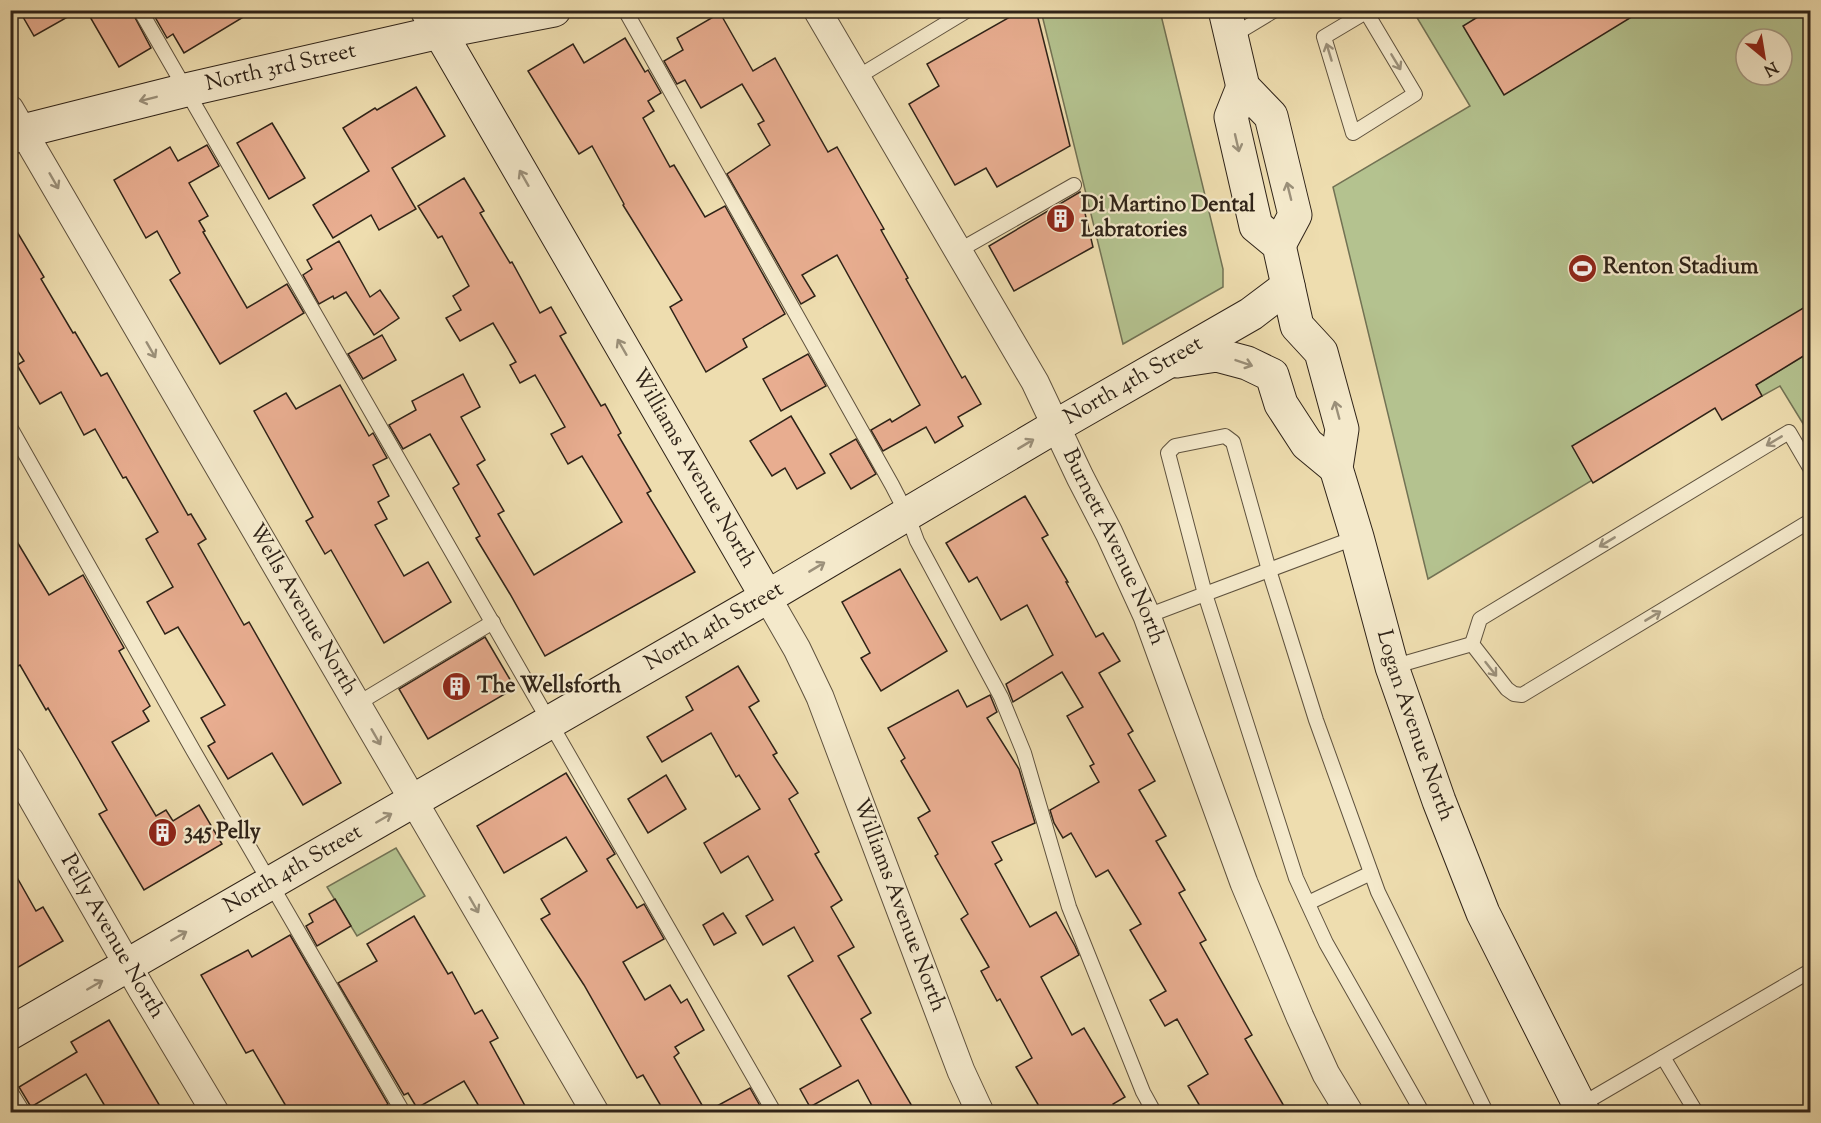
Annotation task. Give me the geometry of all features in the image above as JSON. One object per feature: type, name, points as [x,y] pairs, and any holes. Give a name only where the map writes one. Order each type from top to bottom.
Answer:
[{"type":"main road","name":"North 3rd Street","points":[[15,126],[186,90],[434,22],[554,10]]},
{"type":"main road","name":"Williams Avenue North","points":[[434,22],[767,597]]},
{"type":"main road","name":"Logan Avenue North","points":[[1228,23],[1243,87],[1271,116],[1295,215],[1279,245],[1288,286],[1298,326],[1321,352],[1342,429],[1336,468],[1392,667],[1439,801],[1483,913],[1577,1110]]},
{"type":"main road","name":"North 4th Street","points":[[10,1034],[767,597],[1251,314],[1288,286]]},
{"type":"main road","points":[[1298,326],[1287,362],[1307,444]]},
{"type":"main road","points":[[1166,363],[1216,356],[1247,363],[1272,375],[1281,404],[1307,444],[1336,468]]},
{"type":"street","name":"Burnett Avenue North","points":[[817,10],[1035,382],[1148,616],[1244,883],[1326,1074],[1349,1113]]},
{"type":"street","name":"Wells Avenue North","points":[[15,126],[357,704],[595,1113]]},
{"type":"street","name":"Williams Avenue North","points":[[767,597],[797,649],[820,697],[961,1071],[980,1113]]},
{"type":"street","name":"Pelly Avenue North","points":[[10,760],[215,1113]]},
{"type":"lane","points":[[140,10],[774,1113]]},
{"type":"lane","points":[[625,10],[907,514],[917,541],[1001,697],[1024,753],[1069,907],[1143,1092],[1154,1113]]},
{"type":"lane","points":[[856,78],[968,10]]},
{"type":"lane","points":[[1228,23],[1275,10]]},
{"type":"lane","points":[[1366,11],[1415,94],[1353,133],[1324,37],[1366,11]]},
{"type":"lane","points":[[958,251],[1074,185]]},
{"type":"lane","points":[[10,427],[403,1113]]},
{"type":"lane","points":[[1472,644],[1480,619],[1789,432],[1810,468]]},
{"type":"lane","points":[[1422,1113],[1326,943],[1296,878],[1205,594],[1168,453],[1175,446],[1225,436],[1233,442],[1269,570],[1316,720],[1378,892],[1486,1113]]},
{"type":"lane","points":[[1472,644],[1507,689],[1514,694],[1522,695],[1810,521]]},
{"type":"lane","points":[[1148,616],[1357,537]]},
{"type":"lane","points":[[357,704],[493,622]]},
{"type":"lane","points":[[1392,667],[1472,644]]},
{"type":"lane","points":[[1308,903],[1371,873]]},
{"type":"lane","points":[[1577,1110],[1810,971]]},
{"type":"lane","points":[[1663,1057],[1696,1113]]},
{"type":"lane","points":[[10,1090],[23,1113]]},
{"type":"green space","points":[[1041,11],[1160,11],[1223,269],[1223,287],[1123,344]]},
{"type":"green space","name":"Renton Stadium","points":[[1413,11],[1810,11],[1810,349],[1428,579],[1333,187],[1470,106]]},
{"type":"green space","points":[[1810,352],[1810,435],[1780,386],[1762,396],[1756,385]]},
{"type":"green space","points":[[396,848],[425,896],[357,936],[327,887]]},
{"type":"building","points":[[19,10],[80,10],[34,36]]},
{"type":"building","points":[[86,10],[131,10],[151,48],[119,67]]},
{"type":"building","points":[[151,10],[255,10],[184,53],[173,34],[167,38]]},
{"type":"building","points":[[1022,10],[1036,10],[1070,146],[997,187],[986,168],[955,185],[909,104],[939,86],[927,64]]},
{"type":"building","points":[[1489,10],[1643,10],[1504,95],[1463,26]]},
{"type":"building","points":[[720,13],[753,71],[775,58],[828,152],[837,147],[884,229],[881,230],[908,278],[906,279],[962,378],[965,376],[981,404],[958,417],[963,426],[935,443],[926,427],[883,451],[871,430],[890,419],[892,422],[920,405],[837,255],[802,275],[815,296],[801,304],[727,174],[770,145],[758,124],[764,121],[742,84],[701,108],[685,80],[677,84],[664,61],[683,50],[677,38]]},
{"type":"building","points":[[625,38],[645,72],[648,70],[661,93],[648,101],[654,111],[643,118],[670,167],[674,165],[705,217],[725,206],[785,314],[743,339],[747,347],[706,372],[670,307],[682,300],[623,205],[592,146],[579,154],[528,71],[573,44],[584,63]]},
{"type":"building","points":[[416,87],[445,136],[392,168],[416,209],[379,230],[371,215],[333,238],[313,205],[369,171],[343,128]]},
{"type":"building","points":[[272,123],[305,178],[269,199],[237,143]]},
{"type":"building","points":[[207,145],[219,166],[189,183],[208,216],[199,221],[205,231],[203,232],[247,308],[287,284],[304,313],[220,364],[170,280],[180,273],[157,231],[146,238],[114,180],[170,147],[178,161]]},
{"type":"building","points":[[464,178],[484,211],[480,213],[510,263],[512,262],[540,313],[551,307],[566,333],[560,336],[601,406],[605,404],[621,433],[618,435],[651,491],[647,493],[695,572],[545,656],[476,538],[480,536],[453,488],[459,484],[430,434],[403,449],[389,425],[416,410],[412,401],[463,374],[480,407],[461,417],[485,460],[477,465],[504,511],[498,514],[534,575],[622,522],[582,456],[568,464],[551,434],[565,427],[535,375],[520,383],[510,365],[516,362],[493,323],[460,341],[446,318],[461,310],[453,296],[469,286],[442,236],[438,238],[418,206]]},
{"type":"building","name":"Di Martino Dental Labratories","points":[[1080,192],[1093,247],[1014,291],[989,246]]},
{"type":"building","points":[[10,220],[44,277],[41,279],[73,333],[75,332],[101,376],[107,373],[188,515],[191,514],[206,539],[198,544],[244,625],[249,622],[341,783],[303,805],[272,753],[228,779],[208,746],[215,742],[201,718],[225,705],[178,627],[165,634],[147,602],[173,587],[146,539],[158,532],[95,429],[84,435],[61,392],[40,404],[17,365],[24,361],[10,339]]},
{"type":"building","points":[[339,241],[370,297],[380,290],[399,318],[374,335],[346,292],[319,304],[303,275],[312,269],[307,260]]},
{"type":"building","points":[[1810,304],[1810,352],[1756,385],[1762,396],[1722,420],[1715,408],[1593,483],[1572,446]]},
{"type":"building","points":[[382,335],[396,360],[363,379],[348,354]]},
{"type":"building","points":[[808,354],[826,386],[781,411],[763,379]]},
{"type":"building","points":[[340,385],[369,436],[373,433],[387,458],[373,465],[389,496],[378,502],[387,519],[375,525],[404,576],[428,562],[451,602],[384,643],[331,550],[325,554],[306,521],[313,517],[254,411],[286,393],[296,409]]},
{"type":"building","points":[[791,416],[825,473],[797,489],[785,468],[772,476],[750,441]]},
{"type":"building","points":[[856,439],[876,474],[851,489],[830,454]]},
{"type":"building","points":[[1025,496],[1048,535],[1042,538],[1096,637],[1103,633],[1120,661],[1099,673],[1133,731],[1128,734],[1155,781],[1139,790],[1166,836],[1156,841],[1185,890],[1179,893],[1206,940],[1200,943],[1252,1035],[1245,1039],[1288,1113],[1204,1113],[1188,1086],[1208,1074],[1177,1019],[1165,1026],[1150,1000],[1166,991],[1130,930],[1141,924],[1108,870],[1096,877],[1071,833],[1063,838],[1054,823],[1050,810],[1099,782],[1090,766],[1094,764],[1067,716],[1083,707],[1062,672],[1013,702],[1006,684],[1053,655],[1027,605],[1001,620],[977,577],[969,582],[946,543]]},
{"type":"building","points":[[10,530],[49,595],[83,575],[124,648],[119,651],[150,706],[143,711],[149,721],[112,742],[156,816],[166,810],[173,821],[199,805],[222,844],[144,890],[99,814],[107,810],[48,708],[46,710],[20,665],[18,666],[10,654]]},
{"type":"building","points":[[900,569],[947,651],[881,691],[861,658],[870,653],[842,602]]},
{"type":"building","name":"The Wellsforth","points":[[485,637],[515,688],[428,739],[399,689]]},
{"type":"building","points":[[738,666],[759,701],[749,707],[777,753],[773,755],[798,793],[789,799],[819,852],[815,854],[842,900],[831,907],[854,947],[838,956],[871,1013],[861,1019],[916,1113],[876,1113],[858,1080],[810,1107],[800,1089],[841,1066],[788,976],[813,961],[794,927],[763,945],[746,916],[773,900],[748,856],[721,873],[704,843],[760,809],[739,775],[736,777],[711,733],[662,762],[647,737],[693,710],[686,697]]},
{"type":"building","points":[[958,690],[967,707],[990,695],[997,712],[987,718],[1019,769],[1035,823],[992,842],[1002,860],[995,864],[1030,927],[1056,912],[1075,946],[1079,955],[1041,977],[1072,1035],[1084,1028],[1125,1097],[1113,1104],[1117,1113],[1043,1113],[1016,1067],[1032,1058],[1000,999],[997,1001],[981,971],[989,967],[961,919],[968,914],[935,856],[938,854],[918,818],[930,811],[901,761],[905,758],[888,728]]},
{"type":"building","points":[[566,773],[615,854],[607,859],[637,908],[644,904],[664,939],[623,962],[645,1000],[670,985],[681,1003],[687,999],[704,1030],[675,1047],[679,1053],[674,1057],[706,1112],[750,1088],[764,1113],[665,1113],[643,1075],[637,1078],[584,985],[541,919],[550,914],[541,899],[587,871],[566,837],[504,873],[477,826]]},
{"type":"building","points":[[666,775],[686,809],[648,833],[628,799]]},
{"type":"building","points":[[10,865],[36,911],[43,907],[63,941],[10,972]]},
{"type":"building","points":[[335,899],[351,926],[317,946],[306,926],[313,922],[309,914]]},
{"type":"building","points":[[723,913],[736,933],[714,945],[703,925]]},
{"type":"building","points":[[414,916],[448,974],[452,972],[475,1014],[482,1010],[498,1038],[490,1042],[529,1113],[483,1113],[464,1081],[417,1108],[408,1093],[404,1095],[338,983],[377,961],[367,944]]},
{"type":"building","points":[[290,935],[388,1104],[375,1113],[290,1113],[253,1050],[246,1053],[201,975],[248,950],[252,957]]},
{"type":"building","points":[[109,1020],[164,1113],[109,1113],[86,1074],[31,1107],[19,1087],[77,1052],[71,1042]]},
{"type":"place","name":"Di Martino Dental Labratories","points":[[1060,219]]},
{"type":"place","name":"Renton Stadium","points":[[1582,268]]},
{"type":"place","name":"The Wellsforth","points":[[456,687]]},
{"type":"place","name":"345 Pelly","points":[[163,833]]}]
